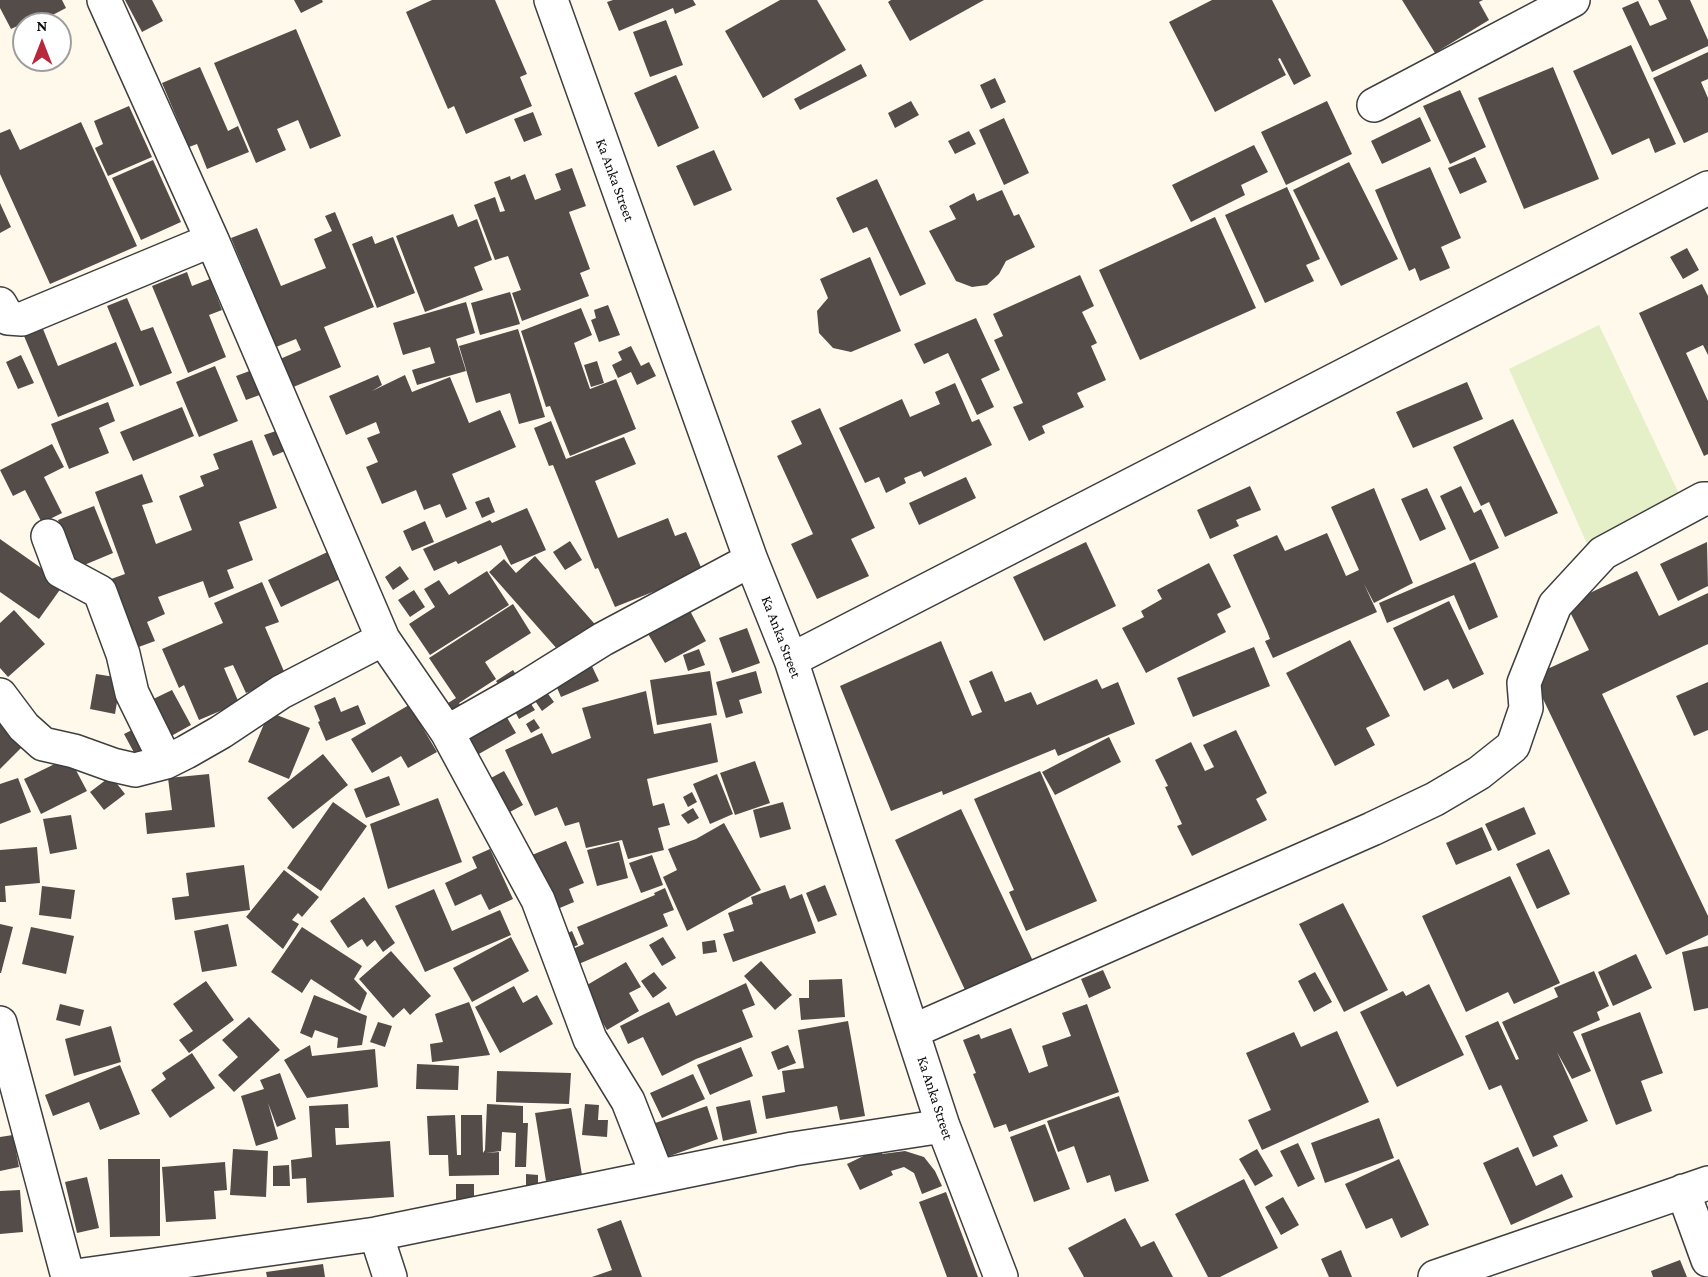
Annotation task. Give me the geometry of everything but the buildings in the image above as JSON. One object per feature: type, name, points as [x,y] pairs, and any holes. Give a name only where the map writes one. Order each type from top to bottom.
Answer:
[{"type":"street","points":[[104,0],[212,240],[383,639],[447,732],[538,900],[590,1039],[628,1101],[657,1175]]},
{"type":"street","name":"Ka Anka Street","points":[[551,0],[751,560],[791,660],[943,1126],[1001,1277]]},
{"type":"street","points":[[1374,105],[1573,0]]},
{"type":"street","points":[[791,660],[1708,188]]},
{"type":"street","points":[[0,304],[8,318],[22,319],[212,240]]},
{"type":"street","points":[[913,1031],[1372,829],[1435,799],[1479,773],[1513,746],[1526,708],[1524,683],[1555,605],[1603,553],[1703,499],[1708,499]]},
{"type":"street","points":[[48,536],[61,571],[100,591],[123,654],[132,693],[166,762]]},
{"type":"street","points":[[447,732],[523,689],[603,639],[751,560]]},
{"type":"street","points":[[0,695],[24,727],[44,744],[135,770],[166,762],[221,732],[281,692],[383,639]]},
{"type":"street","points":[[0,1023],[69,1277],[376,1234],[793,1149],[943,1126]]},
{"type":"street","points":[[1434,1277],[1495,1267],[1695,1187],[1708,1260]]},
{"type":"street","points":[[376,1234],[390,1277]]},
{"type":"green space","points":[[1599,325],[1681,498],[1589,548],[1509,369]]}]
